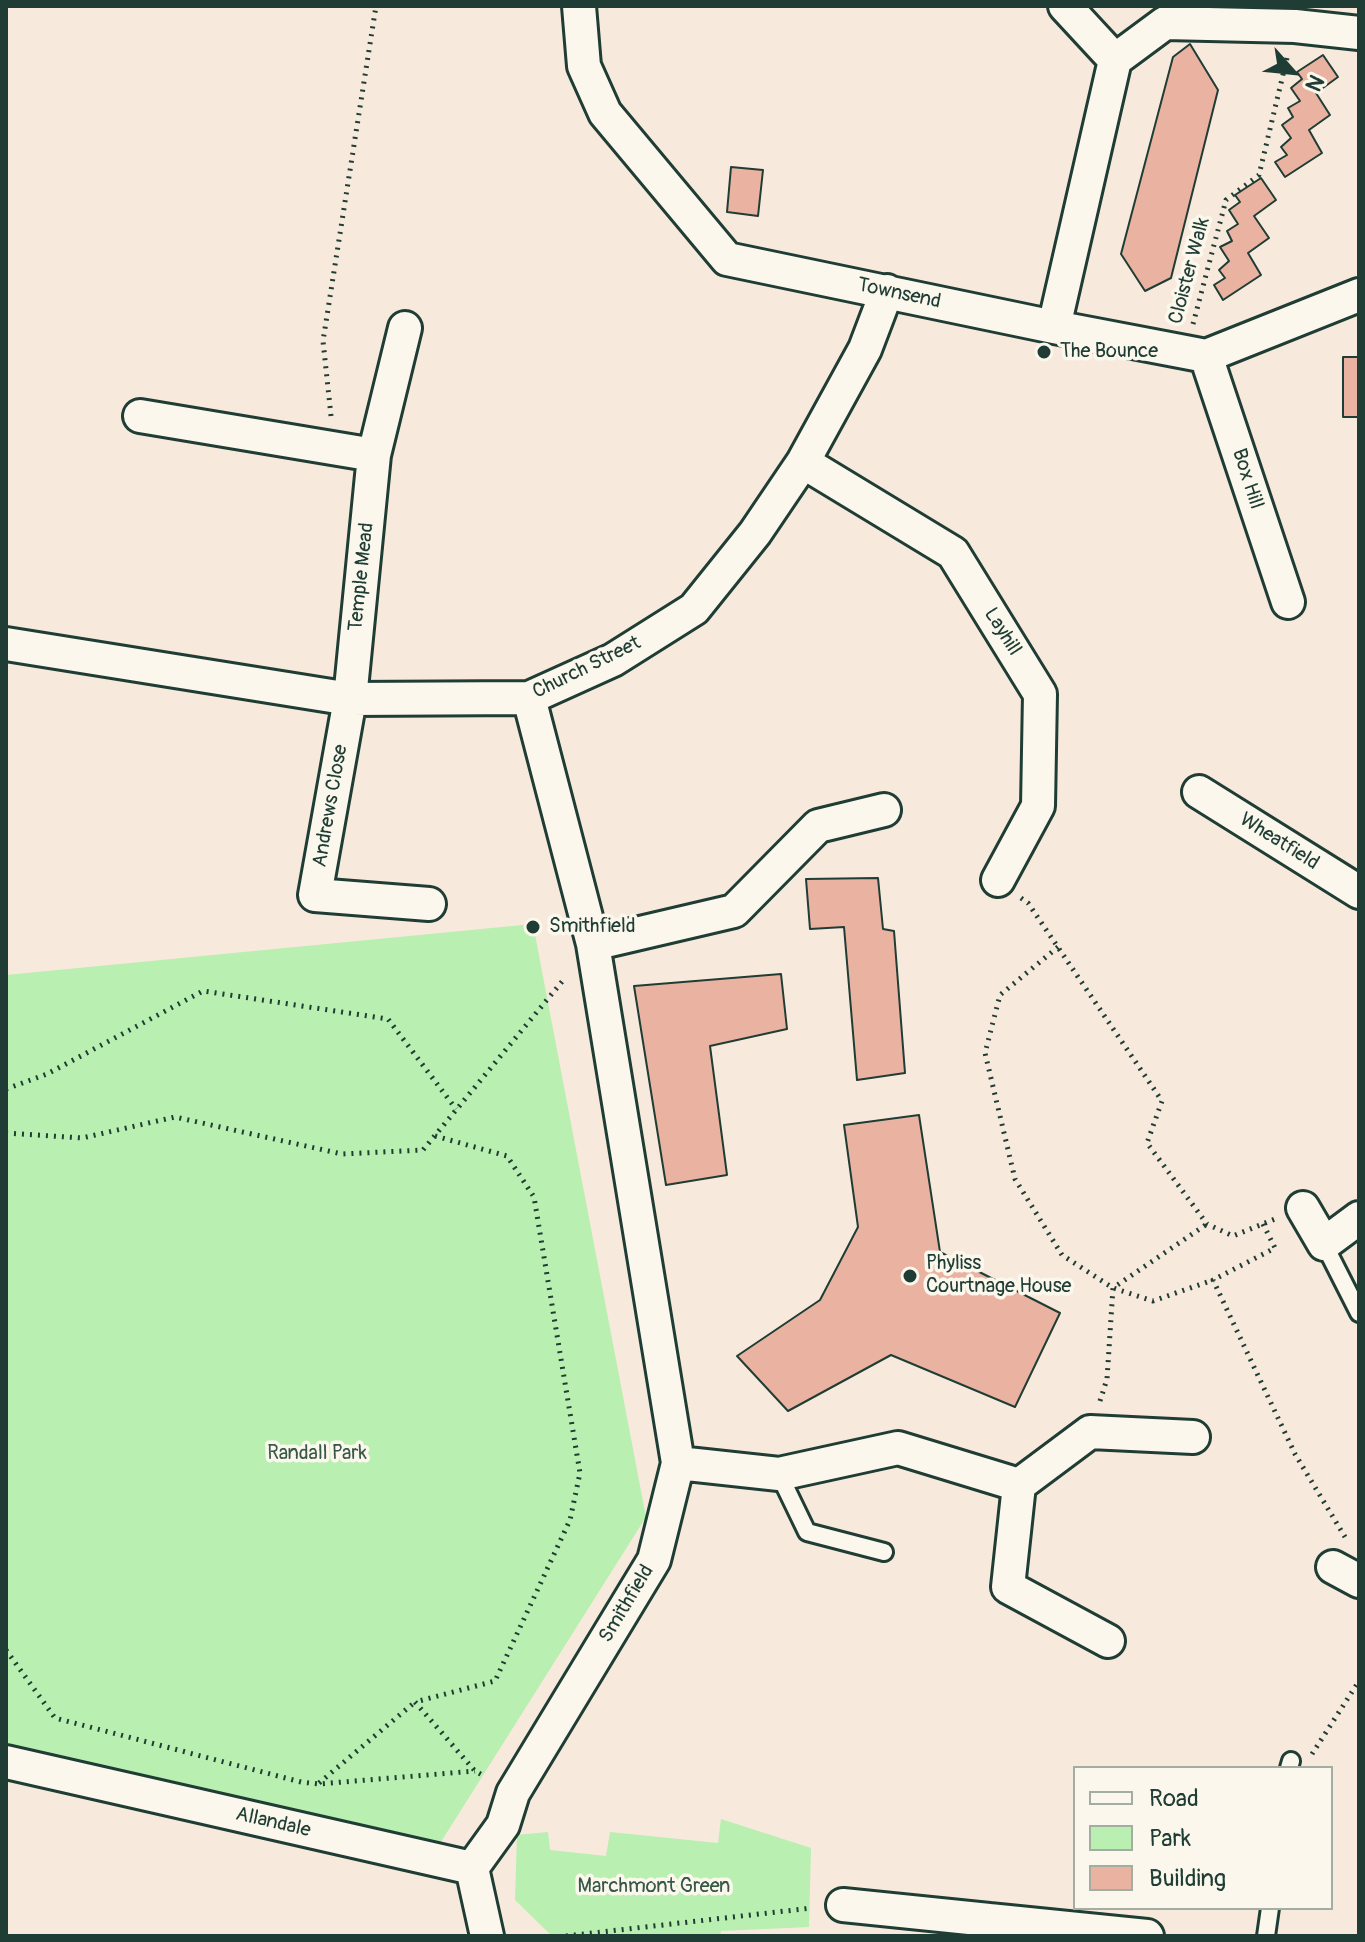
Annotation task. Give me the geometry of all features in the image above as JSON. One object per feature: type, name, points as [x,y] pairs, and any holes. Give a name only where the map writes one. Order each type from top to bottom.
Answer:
[{"type":"street","name":"Townsend","points":[[579,6],[584,66],[605,113],[727,259],[1195,355]]},
{"type":"street","points":[[1065,6],[1115,60]]},
{"type":"street","points":[[1054,327],[1115,60],[1165,23],[1295,26],[1359,33]]},
{"type":"street","name":"Church Street","points":[[6,644],[350,699],[529,698],[613,660],[694,609],[755,533],[803,462],[865,349],[887,291]]},
{"type":"street","points":[[1195,355],[1359,295]]},
{"type":"street","name":"Temple Mead","points":[[350,699],[374,455],[405,328]]},
{"type":"street","name":"Box Hill","points":[[1195,355],[1288,602]]},
{"type":"street","points":[[140,416],[374,455]]},
{"type":"street","name":"Layhill","points":[[803,462],[953,553],[1040,694],[1038,806],[998,880]]},
{"type":"street","name":"Smithfield","points":[[472,1868],[503,1825],[513,1793],[654,1560],[678,1463],[593,944],[529,698]]},
{"type":"street","name":"Andrews Close","points":[[350,699],[315,895],[429,904]]},
{"type":"street","name":"Wheatfield","points":[[1199,792],[1359,892]]},
{"type":"street","points":[[593,944],[734,911],[818,826],[884,810]]},
{"type":"street","points":[[1303,1208],[1324,1244],[1359,1218]]},
{"type":"street","points":[[1108,1641],[1008,1587],[1019,1485],[1090,1432],[1193,1437]]},
{"type":"street","points":[[678,1463],[779,1474],[898,1448],[1019,1485]]},
{"type":"street","name":"Allandale","points":[[6,1762],[472,1868]]},
{"type":"street","points":[[472,1868],[487,1936]]},
{"type":"street","points":[[843,1905],[988,1928],[1147,1936]]},
{"type":"lane","points":[[1324,1244],[1359,1313]]},
{"type":"lane","points":[[779,1474],[807,1532],[884,1552]]},
{"type":"lane","points":[[1266,1936],[1270,1910]]},
{"type":"path","points":[[374,455],[330,416],[323,341],[376,6]]},
{"type":"path","name":"Cloister Walk","points":[[1195,355],[1226,200],[1259,175],[1295,26]]},
{"type":"path","points":[[998,880],[1028,903],[1162,1101],[1147,1143],[1207,1224],[1233,1236],[1303,1208]]},
{"type":"path","points":[[6,1133],[82,1138],[175,1117],[342,1154],[423,1150],[593,944]]},
{"type":"path","points":[[1058,947],[1000,995],[985,1053],[1015,1179],[1062,1255],[1113,1288],[1153,1301],[1213,1280],[1275,1248],[1263,1224]]},
{"type":"path","points":[[6,1089],[47,1074],[203,991],[388,1019],[456,1109]]},
{"type":"path","points":[[319,1784],[415,1702],[495,1681],[570,1520],[580,1473],[534,1197],[507,1156],[435,1136]]},
{"type":"path","points":[[1113,1288],[1207,1224]]},
{"type":"path","points":[[1213,1280],[1295,1454],[1345,1537],[1346,1574]]},
{"type":"path","points":[[1090,1432],[1107,1379],[1113,1288]]},
{"type":"path","points":[[6,1650],[55,1718],[301,1782],[319,1784],[475,1771]]},
{"type":"path","points":[[1290,1764],[1309,1758],[1359,1681]]},
{"type":"path","points":[[415,1702],[475,1771],[513,1793]]},
{"type":"path","points":[[566,1936],[843,1905]]},
{"type":"green space","name":"Randall Park","points":[[533,924],[646,1517],[439,1845],[6,1747],[6,975]]},
{"type":"green space","name":"Marchmont Green","points":[[721,1819],[811,1848],[809,1927],[721,1931],[720,1936],[552,1936],[515,1900],[517,1835],[548,1832],[550,1850],[606,1856],[610,1832],[718,1843]]},
{"type":"building","points":[[1190,44],[1218,90],[1171,278],[1145,291],[1121,254],[1173,57]]},
{"type":"building","points":[[1323,55],[1338,77],[1316,93],[1330,115],[1309,130],[1322,153],[1285,177],[1275,162],[1287,155],[1281,147],[1291,138],[1282,125],[1293,117],[1288,108],[1300,101],[1291,88],[1302,79],[1297,72]]},
{"type":"building","points":[[731,167],[763,170],[758,216],[727,212]]},
{"type":"building","points":[[1261,178],[1276,200],[1254,216],[1269,238],[1248,253],[1261,275],[1223,300],[1214,285],[1225,278],[1219,270],[1229,261],[1220,247],[1232,241],[1227,231],[1238,224],[1229,210],[1240,202],[1235,195]]},
{"type":"building","points":[[1343,357],[1359,357],[1359,417],[1343,417]]},
{"type":"building","points":[[878,878],[883,929],[894,931],[905,1073],[857,1080],[844,927],[810,929],[806,879]]},
{"type":"building","points":[[781,974],[787,1029],[710,1046],[727,1175],[666,1185],[634,986]]},
{"type":"building","name":"Phyliss Courtnage House","points":[[919,1115],[940,1252],[1060,1313],[1015,1407],[891,1355],[788,1411],[737,1356],[820,1300],[858,1227],[844,1125]]},
{"type":"place","name":"The Bounce","points":[[1044,352]]},
{"type":"place","name":"Smithfield","points":[[533,927]]},
{"type":"place","name":"Phyliss Courtnage House","points":[[910,1276]]}]
